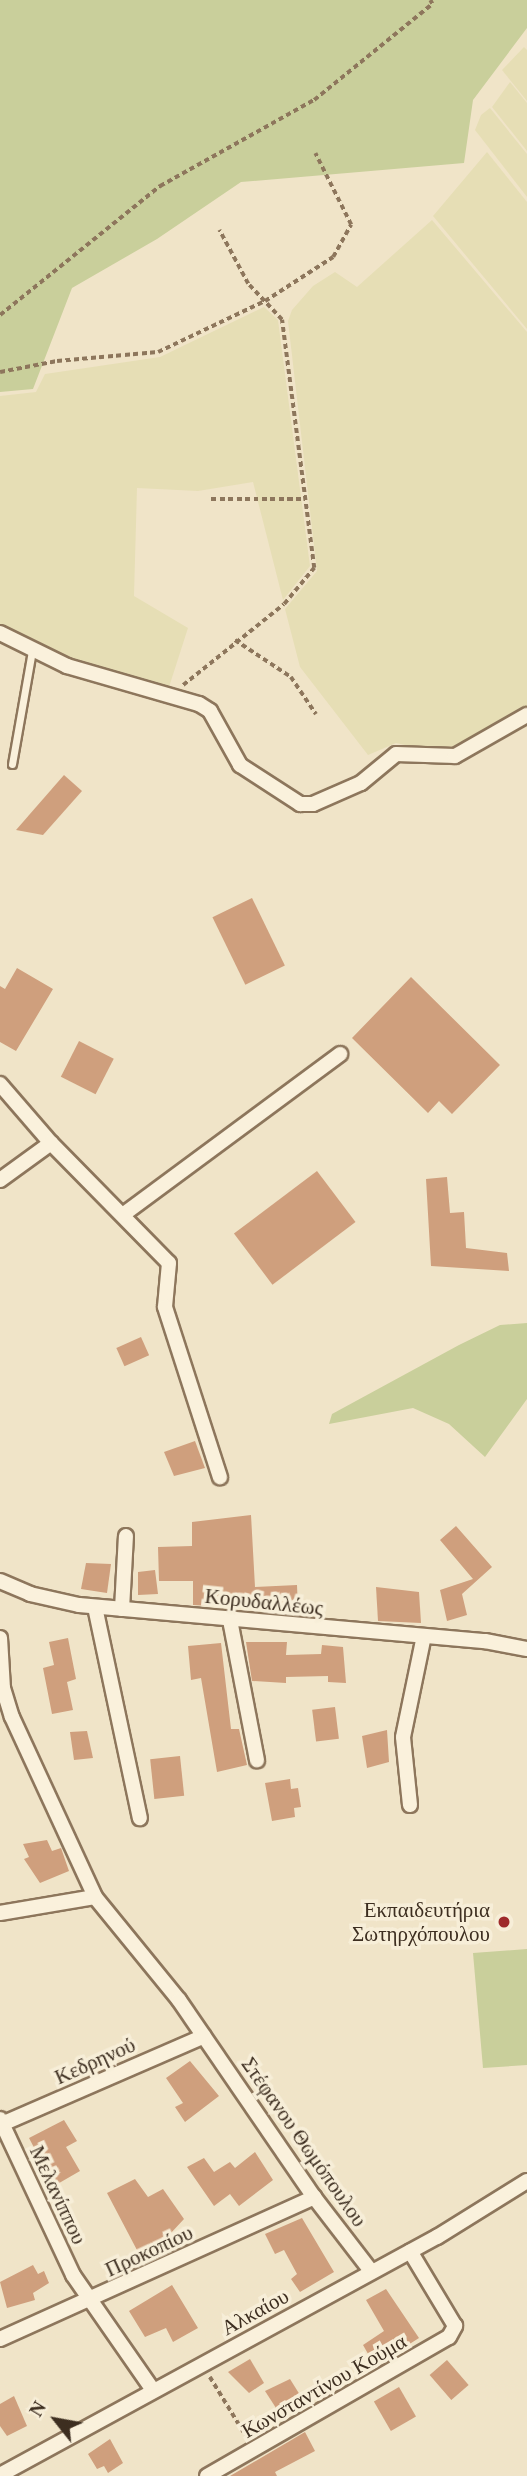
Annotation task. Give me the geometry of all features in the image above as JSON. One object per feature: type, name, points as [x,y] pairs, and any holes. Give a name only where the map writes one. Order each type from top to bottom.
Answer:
[{"type":"street","points":[[0,633],[67,666],[172,696],[209,711],[240,765],[300,804],[313,804],[361,783],[396,754],[456,756],[527,715]]},
{"type":"street","points":[[124,1214],[340,1054]]},
{"type":"street","points":[[0,1084],[51,1143],[124,1214],[169,1263],[165,1307],[220,1477]]},
{"type":"street","points":[[0,1180],[51,1143]]},
{"type":"street","points":[[121,1609],[126,1536]]},
{"type":"street","name":"Κορυδαλλέως","points":[[0,1581],[46,1599],[95,1606],[424,1636],[527,1649]]},
{"type":"street","points":[[95,1606],[140,1818]]},
{"type":"street","points":[[230,1620],[257,1760]]},
{"type":"street","points":[[410,1805],[402,1737],[424,1636]]},
{"type":"street","name":"Στέφανου Θωμόπουλου","points":[[0,1638],[1,1684],[12,1717],[95,1897],[204,2035],[314,2197],[372,2271]]},
{"type":"street","points":[[0,1913],[95,1897]]},
{"type":"street","name":"Κεδρηνού","points":[[1,2122],[204,2035]]},
{"type":"street","name":"Μελανίππου","points":[[1,2122],[60,2250],[90,2301],[153,2390]]},
{"type":"street","name":"Αλκαίου","points":[[10,2473],[153,2390],[410,2251],[527,2181]]},
{"type":"street","name":"Προκοπίου","points":[[0,2339],[90,2301],[314,2197]]},
{"type":"street","name":"Κωνσταντίνου Κούμα","points":[[216,2474],[385,2378],[449,2337],[455,2326],[410,2251]]},
{"type":"lane","points":[[12,764],[32,651]]},
{"type":"path","points":[[0,315],[160,186],[314,100],[432,4],[430,0]]},
{"type":"path","points":[[0,372],[57,360],[158,352],[265,301],[333,257],[351,225],[315,153]]},
{"type":"path","points":[[172,696],[235,640],[284,604],[314,568],[282,320],[248,284],[219,230]]},
{"type":"path","points":[[211,499],[305,499]]},
{"type":"path","points":[[235,640],[291,677],[316,714]]},
{"type":"path","points":[[202,2365],[226,2399],[253,2451]]},
{"type":"shaded area","points":[[524,47],[527,50],[527,101],[502,70]]},
{"type":"shaded area","points":[[510,82],[527,103],[527,151],[492,107]]},
{"type":"shaded area","points":[[490,108],[527,154],[527,197],[475,130],[481,115]]},
{"type":"shaded area","points":[[487,152],[527,202],[527,329],[433,216]]},
{"type":"shaded area","points":[[432,220],[527,332],[527,708],[441,753],[396,743],[368,755],[300,667],[285,609],[317,571],[288,321],[292,310],[313,286],[335,272],[357,287]]},
{"type":"shaded area","points":[[264,307],[278,320],[310,566],[283,600],[253,482],[198,491],[137,488],[134,596],[188,628],[169,687],[70,660],[0,626],[0,396],[36,392],[45,374],[160,357]]},
{"type":"green space","points":[[0,0],[527,0],[527,28],[473,100],[464,163],[241,182],[157,239],[72,288],[33,389],[0,392]]},
{"type":"green space","points":[[527,1323],[527,1399],[485,1457],[449,1424],[413,1408],[329,1424],[332,1414],[459,1345],[500,1325]]},
{"type":"green space","points":[[527,1949],[527,2065],[483,2068],[473,1953]]},
{"type":"building","points":[[64,775],[82,791],[43,835],[16,830]]},
{"type":"building","points":[[252,898],[285,965],[245,985],[212,917]]},
{"type":"building","points":[[17,968],[53,989],[16,1051],[0,1042],[0,986],[5,989]]},
{"type":"building","points":[[411,977],[500,1065],[452,1114],[439,1101],[428,1113],[352,1038]]},
{"type":"building","points":[[79,1041],[114,1059],[96,1094],[61,1077]]},
{"type":"building","points":[[317,1171],[356,1222],[272,1285],[234,1234]]},
{"type":"building","points":[[447,1177],[450,1213],[464,1212],[466,1248],[507,1253],[509,1271],[431,1266],[426,1179]]},
{"type":"building","points":[[141,1337],[149,1355],[124,1366],[116,1348]]},
{"type":"building","points":[[195,1441],[205,1468],[174,1476],[164,1452]]},
{"type":"building","points":[[251,1515],[255,1587],[297,1585],[298,1611],[193,1605],[193,1581],[159,1581],[158,1547],[192,1546],[192,1522]]},
{"type":"building","points":[[456,1526],[492,1567],[462,1594],[467,1615],[447,1621],[440,1590],[473,1579],[440,1540]]},
{"type":"building","points":[[86,1563],[111,1564],[107,1593],[81,1589]]},
{"type":"building","points":[[155,1570],[158,1594],[138,1595],[138,1572]]},
{"type":"building","points":[[376,1587],[419,1592],[421,1623],[378,1621]]},
{"type":"building","points":[[68,1638],[76,1679],[67,1682],[73,1710],[52,1714],[43,1668],[54,1665],[49,1642]]},
{"type":"building","points":[[246,1642],[287,1642],[286,1655],[321,1654],[322,1645],[343,1647],[346,1683],[328,1682],[328,1676],[286,1677],[286,1683],[252,1681]]},
{"type":"building","points":[[221,1643],[231,1729],[239,1729],[247,1765],[217,1772],[201,1678],[191,1680],[188,1646]]},
{"type":"building","points":[[335,1707],[339,1739],[316,1742],[312,1710]]},
{"type":"building","points":[[387,1730],[389,1762],[367,1768],[362,1736]]},
{"type":"building","points":[[87,1731],[93,1758],[74,1760],[70,1732]]},
{"type":"building","points":[[180,1756],[184,1796],[154,1799],[150,1759]]},
{"type":"building","points":[[290,1779],[291,1789],[298,1788],[301,1807],[294,1808],[295,1817],[272,1821],[265,1783]]},
{"type":"building","points":[[47,1840],[52,1851],[61,1848],[69,1871],[40,1883],[24,1859],[29,1857],[23,1844]]},
{"type":"building","points":[[190,2061],[219,2096],[185,2122],[175,2107],[183,2103],[166,2078]]},
{"type":"building","points":[[64,2120],[77,2141],[66,2147],[80,2171],[54,2186],[29,2138]]},
{"type":"building","points":[[255,2152],[273,2180],[239,2206],[230,2194],[214,2206],[187,2167],[204,2158],[214,2172],[230,2162],[235,2168]]},
{"type":"building","points":[[135,2179],[148,2197],[163,2189],[184,2219],[170,2234],[138,2252],[107,2193]]},
{"type":"building","points":[[302,2218],[334,2272],[300,2292],[291,2279],[297,2274],[284,2250],[275,2254],[265,2234]]},
{"type":"building","points":[[33,2265],[38,2274],[44,2271],[49,2283],[33,2293],[35,2300],[7,2308],[0,2282]]},
{"type":"building","points":[[172,2285],[198,2328],[173,2342],[166,2328],[145,2337],[129,2311]]},
{"type":"building","points":[[386,2289],[419,2338],[375,2366],[363,2345],[384,2331],[366,2300]]},
{"type":"building","points":[[250,2359],[264,2383],[249,2393],[228,2372]]},
{"type":"building","points":[[447,2360],[469,2385],[451,2400],[430,2375]]},
{"type":"building","points":[[290,2379],[300,2395],[276,2408],[265,2391]]},
{"type":"building","points":[[399,2387],[416,2416],[391,2431],[374,2402]]},
{"type":"building","points":[[14,2396],[27,2426],[7,2436],[0,2426],[0,2404]]},
{"type":"building","points":[[305,2432],[315,2451],[275,2472],[277,2476],[230,2476]]},
{"type":"building","points":[[110,2439],[123,2463],[108,2473],[104,2466],[97,2469],[88,2454]]},
{"type":"place","name":"Εκπαιδευτήρια Σωτηρχόπουλου","points":[[504,1922]]}]
